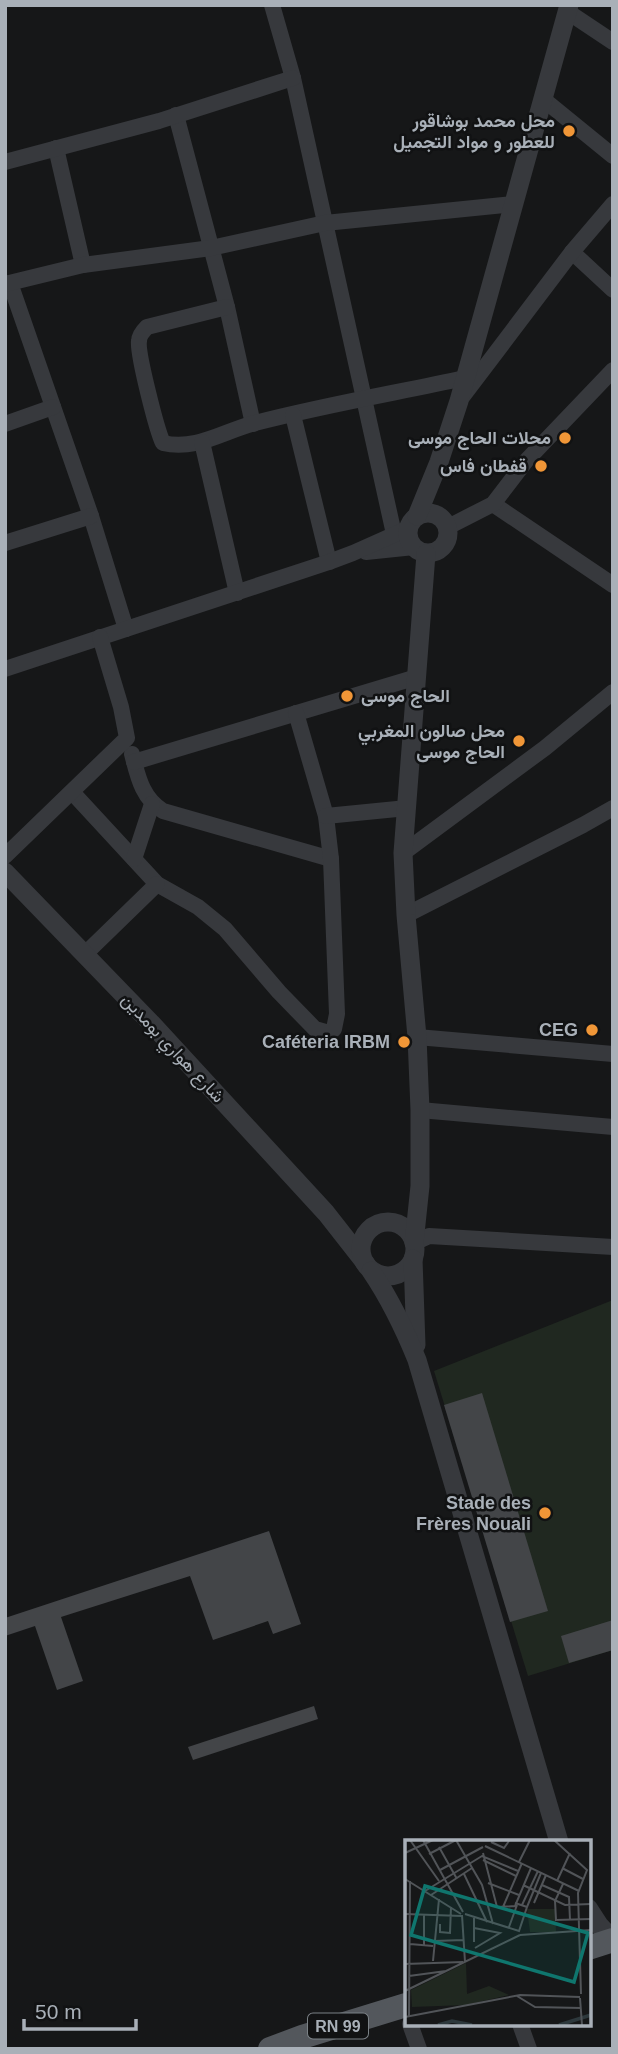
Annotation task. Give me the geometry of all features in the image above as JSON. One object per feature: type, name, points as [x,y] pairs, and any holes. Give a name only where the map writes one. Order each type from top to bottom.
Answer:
[{"type":"main road","points":[[590,1947],[613,1940]]},
{"type":"main road","name":"RN 99","points":[[270,2049],[304,2043],[405,2013]]},
{"type":"street","points":[[272,5],[293,78],[363,400],[408,535],[420,550],[417,677],[403,853],[420,1110],[420,1186],[414,1251],[417,1360],[558,1840]]},
{"type":"street","points":[[407,526],[439,462],[459,401],[568,8],[613,42]]},
{"type":"street","points":[[5,162],[176,115],[293,78]]},
{"type":"street","points":[[543,99],[613,156]]},
{"type":"street","points":[[176,115],[227,307],[253,424]]},
{"type":"street","points":[[56,148],[83,265]]},
{"type":"street","points":[[126,629],[91,516],[8,283],[83,265],[211,248],[325,223],[514,204]]},
{"type":"street","points":[[459,401],[572,252],[613,204]]},
{"type":"street","points":[[572,252],[613,290]]},
{"type":"street","points":[[227,307],[147,327],[142,332],[138,342],[163,443],[181,445],[202,442],[253,424],[465,378]]},
{"type":"street","points":[[444,522],[493,505],[526,461],[613,370]]},
{"type":"street","points":[[5,424],[53,407]]},
{"type":"street","points":[[293,415],[329,562]]},
{"type":"street","points":[[202,442],[237,593]]},
{"type":"street","points":[[354,553],[420,550],[433,553],[444,546],[447,540],[439,462]]},
{"type":"street","points":[[493,505],[613,585]]},
{"type":"street","points":[[5,669],[354,553],[430,513],[444,522]]},
{"type":"street","points":[[5,543],[91,516]]},
{"type":"street","points":[[100,637],[134,762],[146,797],[152,804],[163,811],[331,859]]},
{"type":"street","points":[[134,762],[417,677]]},
{"type":"street","points":[[403,853],[545,748],[613,692]]},
{"type":"street","points":[[72,792],[157,884],[198,907],[225,929],[315,1029],[329,1033],[334,1029],[337,1014],[331,859],[326,816],[296,713]]},
{"type":"street","points":[[5,856],[127,738]]},
{"type":"street","points":[[134,859],[152,804]]},
{"type":"street","points":[[326,816],[407,808]]},
{"type":"street","points":[[406,915],[613,808]]},
{"type":"street","name":"شارع هواري بومدين","points":[[5,872],[339,1227],[394,1309],[417,1360]]},
{"type":"street","points":[[85,954],[157,884]]},
{"type":"street","points":[[417,1037],[613,1054]]},
{"type":"street","points":[[420,1110],[613,1127]]},
{"type":"street","points":[[339,1227],[354,1232],[394,1218],[414,1198],[420,1186]]},
{"type":"street","points":[[414,1251],[405,1228],[398,1224],[376,1226],[362,1242],[361,1250],[368,1267],[378,1275],[395,1276],[409,1267],[414,1251],[429,1236],[613,1247]]},
{"type":"street","points":[[590,1911],[613,1940]]},
{"type":"street","points":[[412,2026],[419,2049]]},
{"type":"street","points":[[521,2026],[529,2049]]},
{"type":"shaded area","name":"Stade des Frères Nouali","points":[[613,1300],[613,1650],[528,1676],[434,1371]]},
{"type":"building","points":[[482,1393],[548,1611],[510,1622],[444,1405]]},
{"type":"building","points":[[269,1531],[301,1624],[273,1634],[268,1621],[213,1640],[190,1576],[61,1617],[83,1681],[57,1690],[35,1626],[5,1636],[5,1618]]},
{"type":"building","points":[[613,1620],[613,1650],[569,1663],[561,1636]]},
{"type":"building","points":[[314,1706],[318,1719],[193,1760],[188,1747]]},
{"type":"place","name":"محل محمد بوشاقور للعطور و مواد التجميل","points":[[569,131]]},
{"type":"place","name":"محلات الحاج موسى","points":[[565,438]]},
{"type":"place","name":"قفطان فاس","points":[[541,466]]},
{"type":"place","name":"الحاج موسى","points":[[347,696]]},
{"type":"place","name":"محل صالون المغربي الحاج موسى","points":[[519,741]]},
{"type":"place","name":"CEG","points":[[592,1030]]},
{"type":"place","name":"Caféteria IRBM","points":[[404,1042]]},
{"type":"place","name":"Stade des Frères Nouali","points":[[545,1513]]}]
